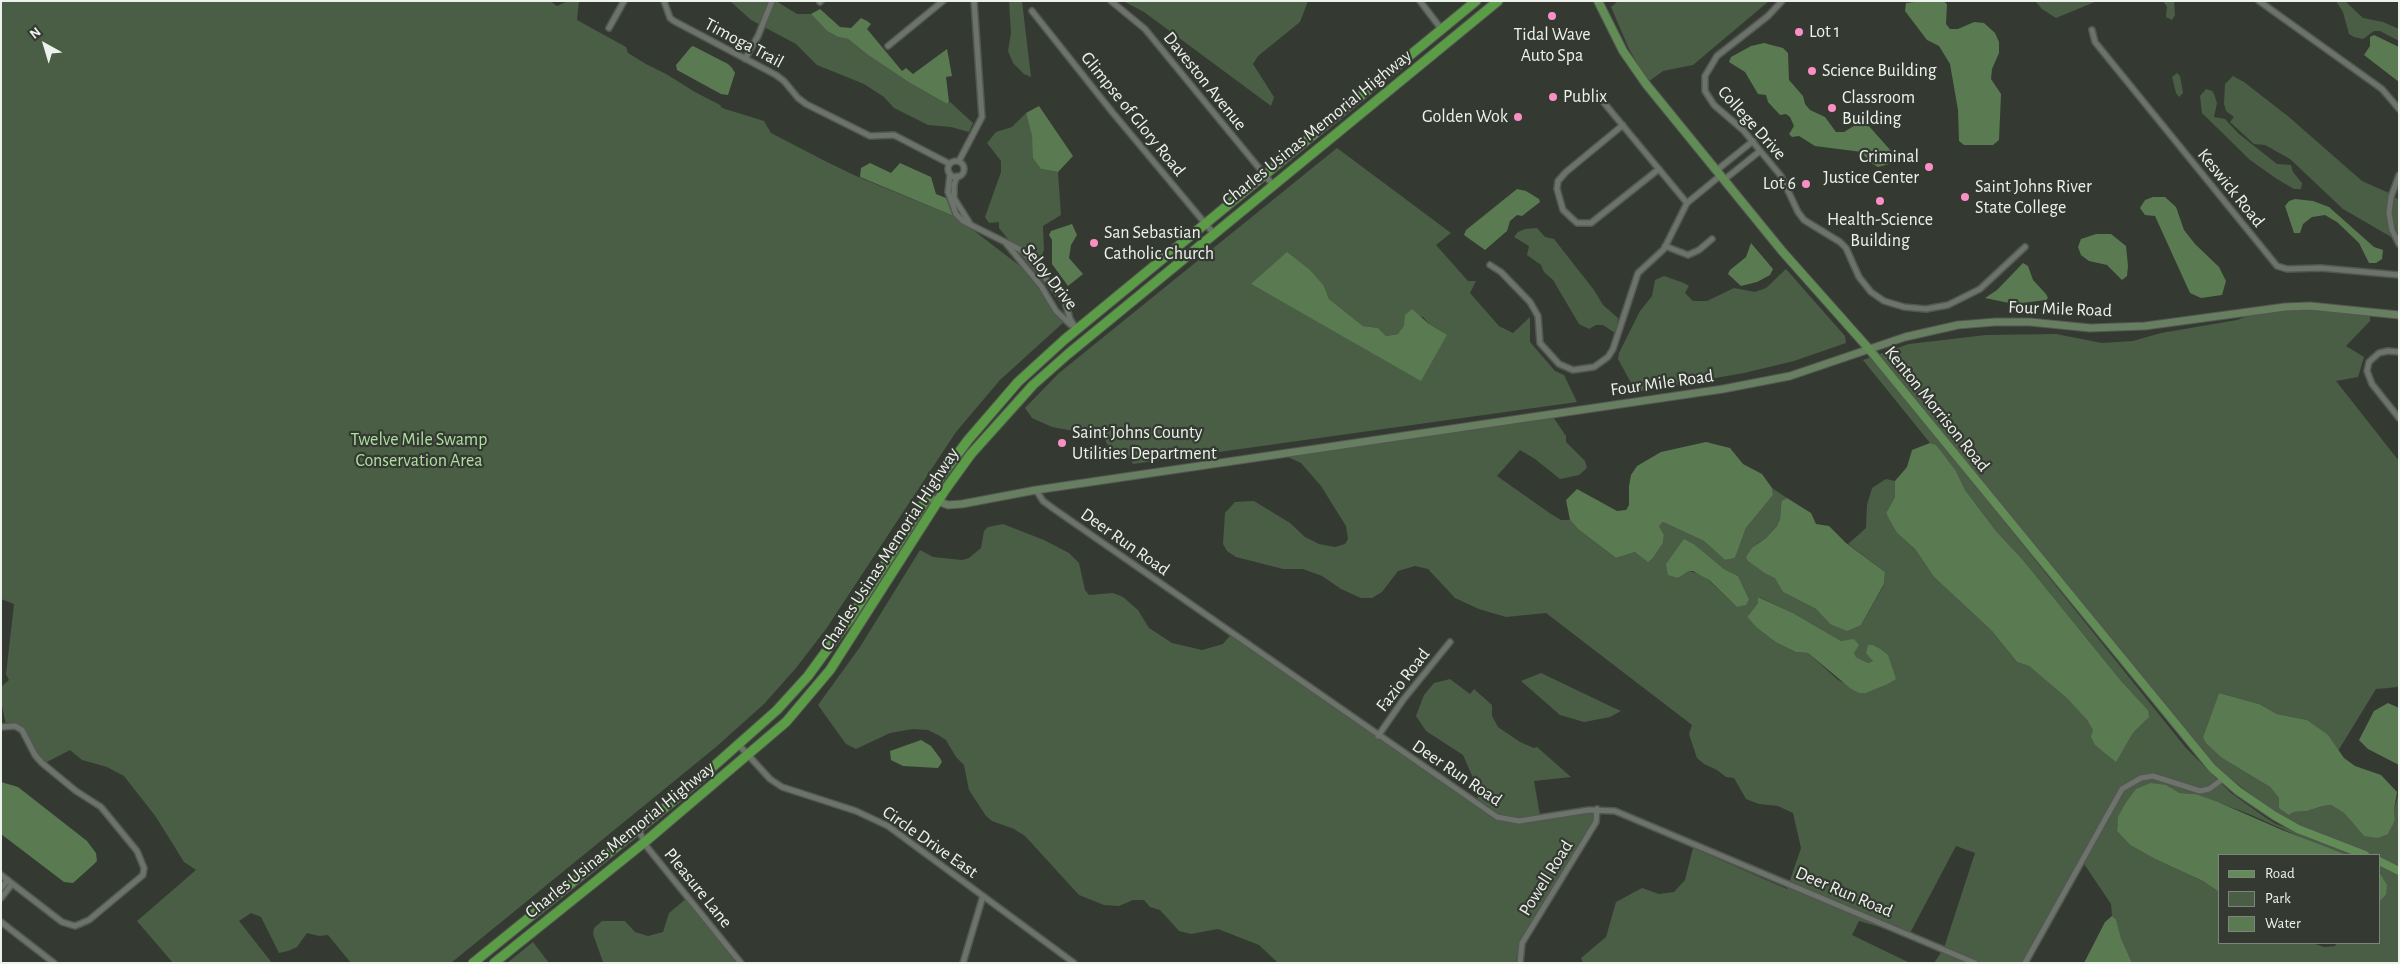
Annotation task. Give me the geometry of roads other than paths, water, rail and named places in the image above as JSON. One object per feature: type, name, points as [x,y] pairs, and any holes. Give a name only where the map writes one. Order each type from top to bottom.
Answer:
[{"type":"highway","name":"Charles Usinas Memorial Highway","points":[[473,963],[739,746],[777,710],[821,659],[851,617],[927,497],[968,440],[1006,395],[1077,330],[1476,1]]},
{"type":"highway","name":"Charles Usinas Memorial Highway","points":[[494,963],[646,841],[786,722],[825,677],[860,626],[938,502],[972,454],[1033,385],[1498,1]]},
{"type":"highway","points":[[1033,385],[1079,340],[1077,330]]},
{"type":"main road","name":"Kenton Morrison Road","points":[[1598,1],[1630,62],[1782,252],[1869,349],[2192,744],[2223,779],[2276,816],[2306,832],[2362,854]]},
{"type":"main road","name":"Four Mile Road","points":[[927,497],[948,505],[962,504],[1036,490],[1723,389],[1790,376],[1935,329],[1994,322],[2030,322],[2090,328],[2142,326],[2276,308],[2310,306],[2399,315]]},
{"type":"main road","points":[[2380,862],[2399,872]]},
{"type":"street","points":[[609,28],[624,1]]},
{"type":"street","name":"Timoga Trail","points":[[664,1],[670,18],[674,21],[784,81],[806,104],[863,134],[875,137],[894,135],[950,164]]},
{"type":"street","points":[[745,59],[758,36],[772,1]]},
{"type":"street","points":[[888,46],[943,1]]},
{"type":"street","points":[[950,164],[959,161],[982,117],[974,1]]},
{"type":"street","name":"Daveston Avenue","points":[[1110,1],[1145,29],[1273,185]]},
{"type":"street","points":[[1420,1],[1442,30]]},
{"type":"street","name":"College Drive","points":[[1782,1],[1762,21],[1717,56],[1705,76],[1705,91],[1710,102],[1735,122],[1753,141],[1784,181],[1801,216],[1810,225],[1843,244],[1865,285],[1876,296],[1891,304],[1926,309],[1969,296],[1992,280],[2025,247]]},
{"type":"street","points":[[2261,2],[2382,89],[2399,109]]},
{"type":"street","name":"Glimpse of Glory Road","points":[[1032,11],[1113,113],[1214,234]]},
{"type":"street","name":"Keswick Road","points":[[2092,30],[2095,42],[2277,266],[2287,269],[2321,268],[2399,275]]},
{"type":"street","points":[[1600,98],[1687,203]]},
{"type":"street","points":[[1623,125],[1566,172],[1558,181],[1557,189],[1563,210],[1577,223],[1591,223],[1659,169]]},
{"type":"street","points":[[1490,265],[1501,272],[1530,302],[1538,316],[1539,338],[1542,347],[1567,369],[1582,370],[1594,367],[1608,357],[1613,349],[1638,273],[1665,246],[1687,203],[1721,175],[1753,141]]},
{"type":"street","points":[[1721,175],[1760,151]]},
{"type":"street","points":[[950,174],[957,176],[962,174],[963,164],[959,161]]},
{"type":"street","name":"Seloy Drive","points":[[950,164],[948,192],[952,208],[963,221],[1004,241],[1027,255],[1044,279],[1065,302],[1070,319],[1077,330]]},
{"type":"street","points":[[2399,175],[2393,189],[2390,205],[2390,222],[2399,244]]},
{"type":"street","points":[[957,176],[954,185],[954,198],[961,212],[971,225]]},
{"type":"street","points":[[1665,246],[1688,255],[1699,250],[1712,239]]},
{"type":"street","name":"Seloy Drive","points":[[1004,241],[1036,279],[1056,311],[1077,330]]},
{"type":"street","points":[[1050,303],[1061,297]]},
{"type":"street","points":[[2399,352],[2388,351],[2379,353],[2369,362],[2367,371],[2372,384],[2399,418]]},
{"type":"street","name":"Deer Run Road","points":[[1036,490],[1043,501],[1054,509],[1497,817],[1519,821],[1597,809],[1615,811],[1975,963]]},
{"type":"street","name":"Fazio Road","points":[[1378,736],[1403,700],[1450,642]]},
{"type":"street","points":[[1,728],[14,726],[22,730],[35,755],[42,763],[76,791],[101,807],[138,851],[144,868],[143,875],[89,920],[75,926],[62,922],[1,875]]},
{"type":"street","name":"Circle Drive East","points":[[739,746],[770,779],[782,787],[856,811],[882,822],[1074,963]]},
{"type":"street","points":[[2026,963],[2122,789],[2137,780],[2153,776],[2200,791],[2209,789],[2223,779]]},
{"type":"street","name":"Powell Road","points":[[1520,963],[1522,943],[1596,822],[1597,809]]},
{"type":"street","name":"Pleasure Lane","points":[[638,829],[646,841],[647,847],[741,963]]},
{"type":"street","points":[[1,888],[10,882]]},
{"type":"street","points":[[1,898],[10,882]]},
{"type":"street","points":[[963,963],[983,896]]},
{"type":"street","points":[[1,922],[54,963]]},
{"type":"water","points":[[1943,1],[1947,4],[1946,24],[1950,29],[1958,29],[1974,22],[1984,23],[1995,33],[1999,42],[1999,53],[1992,69],[1991,79],[2001,94],[1999,140],[1993,145],[1964,145],[1959,141],[1958,110],[1950,64],[1939,46],[1927,40],[1905,11],[1906,3]]},
{"type":"water","points":[[820,9],[840,27],[851,28],[861,18],[871,24],[867,29],[902,71],[906,68],[913,74],[947,49],[952,76],[946,77],[949,102],[947,104],[910,83],[848,39],[838,37],[827,31],[811,14]]},
{"type":"water","points":[[2374,35],[2399,47],[2399,82],[2364,55],[2370,46],[2370,37]]},
{"type":"water","points":[[1764,43],[1783,48],[1788,53],[1789,80],[1803,96],[1805,104],[1810,110],[1825,117],[1836,132],[1844,132],[1862,121],[1867,124],[1892,152],[1893,157],[1889,164],[1878,167],[1868,161],[1862,152],[1815,146],[1799,136],[1792,137],[1789,134],[1794,126],[1790,117],[1786,114],[1780,115],[1768,102],[1766,95],[1758,94],[1745,72],[1729,62],[1731,57],[1751,46]]},
{"type":"water","points":[[693,46],[728,64],[732,68],[735,73],[728,95],[721,94],[677,70],[676,65]]},
{"type":"water","points":[[1039,106],[1073,156],[1058,172],[1041,169],[1033,158],[1032,136],[1026,113]]},
{"type":"water","points":[[870,163],[891,173],[900,163],[931,177],[936,194],[946,198],[956,217],[860,177],[861,168]]},
{"type":"water","points":[[1517,189],[1526,191],[1539,199],[1540,202],[1522,216],[1517,215],[1510,221],[1507,231],[1485,250],[1464,235],[1466,230]]},
{"type":"water","points":[[2153,197],[2165,197],[2176,207],[2184,230],[2195,244],[2219,267],[2226,281],[2222,295],[2201,298],[2190,293],[2155,216],[2145,215],[2140,208],[2145,200]]},
{"type":"water","points":[[2295,199],[2313,201],[2329,207],[2374,247],[2383,250],[2382,259],[2376,263],[2369,263],[2359,243],[2337,222],[2325,215],[2312,217],[2303,224],[2300,233],[2294,233],[2285,206],[2289,201]]},
{"type":"water","points":[[1072,224],[1077,235],[1071,245],[1069,258],[1083,274],[1068,286],[1052,264],[1052,240],[1049,235],[1051,231]]},
{"type":"water","points":[[2096,234],[2111,234],[2126,246],[2127,276],[2122,280],[2107,265],[2089,261],[2081,255],[2078,247],[2081,239]]},
{"type":"water","points":[[1751,243],[1773,269],[1770,275],[1757,282],[1741,286],[1728,274],[1730,270],[1746,257]]},
{"type":"water","points":[[1287,252],[1310,270],[1324,286],[1329,299],[1363,326],[1378,328],[1386,336],[1398,334],[1404,326],[1405,315],[1412,309],[1429,324],[1447,335],[1421,381],[1251,284]]},
{"type":"water","points":[[2023,263],[2028,266],[2033,280],[2046,294],[2048,298],[2046,300],[2014,304],[1985,298],[1997,290]]},
{"type":"water","points":[[1706,442],[1730,448],[1743,464],[1762,474],[1772,488],[1773,495],[1746,528],[1735,558],[1725,560],[1704,541],[1663,522],[1659,526],[1664,535],[1663,543],[1648,562],[1635,552],[1616,558],[1578,529],[1570,520],[1566,500],[1577,489],[1617,511],[1626,510],[1629,505],[1631,475],[1637,466],[1661,452]]},
{"type":"water","points":[[1930,443],[1936,445],[1956,471],[1965,490],[1996,531],[2023,560],[2122,682],[2148,710],[2149,717],[2133,733],[2116,762],[2095,745],[2091,737],[2093,730],[2087,720],[2067,698],[2029,666],[2017,662],[1992,631],[1934,577],[1915,549],[1897,533],[1890,521],[1886,513],[1895,497],[1895,481],[1907,467],[1912,450]]},
{"type":"water","points":[[1787,498],[1811,513],[1816,524],[1829,526],[1846,543],[1885,572],[1884,584],[1861,625],[1847,631],[1830,624],[1816,609],[1783,592],[1775,578],[1748,561],[1746,557],[1752,548],[1766,538],[1777,526],[1780,519],[1782,501]]},
{"type":"water","points":[[1684,539],[1695,545],[1724,569],[1738,576],[1749,599],[1746,605],[1737,607],[1709,580],[1693,571],[1689,571],[1678,578],[1668,575],[1666,564]]},
{"type":"water","points":[[1758,597],[1793,613],[1841,641],[1854,639],[1859,645],[1854,653],[1856,657],[1868,663],[1873,661],[1866,653],[1868,645],[1879,648],[1888,655],[1896,679],[1866,693],[1859,693],[1850,688],[1808,653],[1796,652],[1777,643],[1757,628],[1747,617],[1758,603]]},
{"type":"water","points":[[2219,693],[2259,704],[2277,714],[2307,720],[2328,735],[2344,758],[2355,766],[2381,775],[2397,792],[2394,810],[2395,820],[2388,834],[2378,838],[2364,836],[2344,813],[2331,805],[2307,811],[2293,812],[2289,815],[2279,808],[2279,798],[2270,787],[2222,758],[2206,743],[2203,737]]},
{"type":"water","points":[[2388,703],[2399,708],[2399,765],[2368,749],[2359,740],[2374,711]]},
{"type":"water","points":[[921,740],[931,746],[940,758],[942,762],[938,768],[903,766],[891,760],[890,751]]},
{"type":"water","points":[[1,782],[18,787],[87,841],[96,853],[97,861],[73,883],[64,882],[1,834]]},
{"type":"water","points":[[2151,783],[2166,785],[2180,793],[2196,794],[2344,854],[2218,854],[2218,891],[2203,881],[2130,845],[2117,831],[2118,817],[2136,789]]},
{"type":"water","points":[[2380,874],[2387,885],[2386,895],[2380,901]]},
{"type":"water","points":[[2112,916],[2116,919],[2121,938],[2132,963],[2084,963],[2105,922]]},
{"type":"place","name":"Tidal Wave Auto Spa","points":[[1552,16]]},
{"type":"place","name":"Lot 1","points":[[1799,32]]},
{"type":"place","name":"Science Building","points":[[1812,71]]},
{"type":"place","name":"Publix","points":[[1553,97]]},
{"type":"place","name":"Classroom Building","points":[[1832,108]]},
{"type":"place","name":"Golden Wok","points":[[1518,117]]},
{"type":"place","name":"Criminal Justice Center","points":[[1929,167]]},
{"type":"place","name":"Lot 6","points":[[1806,184]]},
{"type":"place","name":"Saint Johns River State College","points":[[1965,197]]},
{"type":"place","name":"Health-Science Building","points":[[1880,201]]},
{"type":"place","name":"San Sebastian Catholic Church","points":[[1094,243]]},
{"type":"place","name":"Saint Johns County Utilities Department","points":[[1062,443]]},
{"type":"park label","name":"Twelve Mile Swamp Conservation Area","points":[[419,450]]}]
